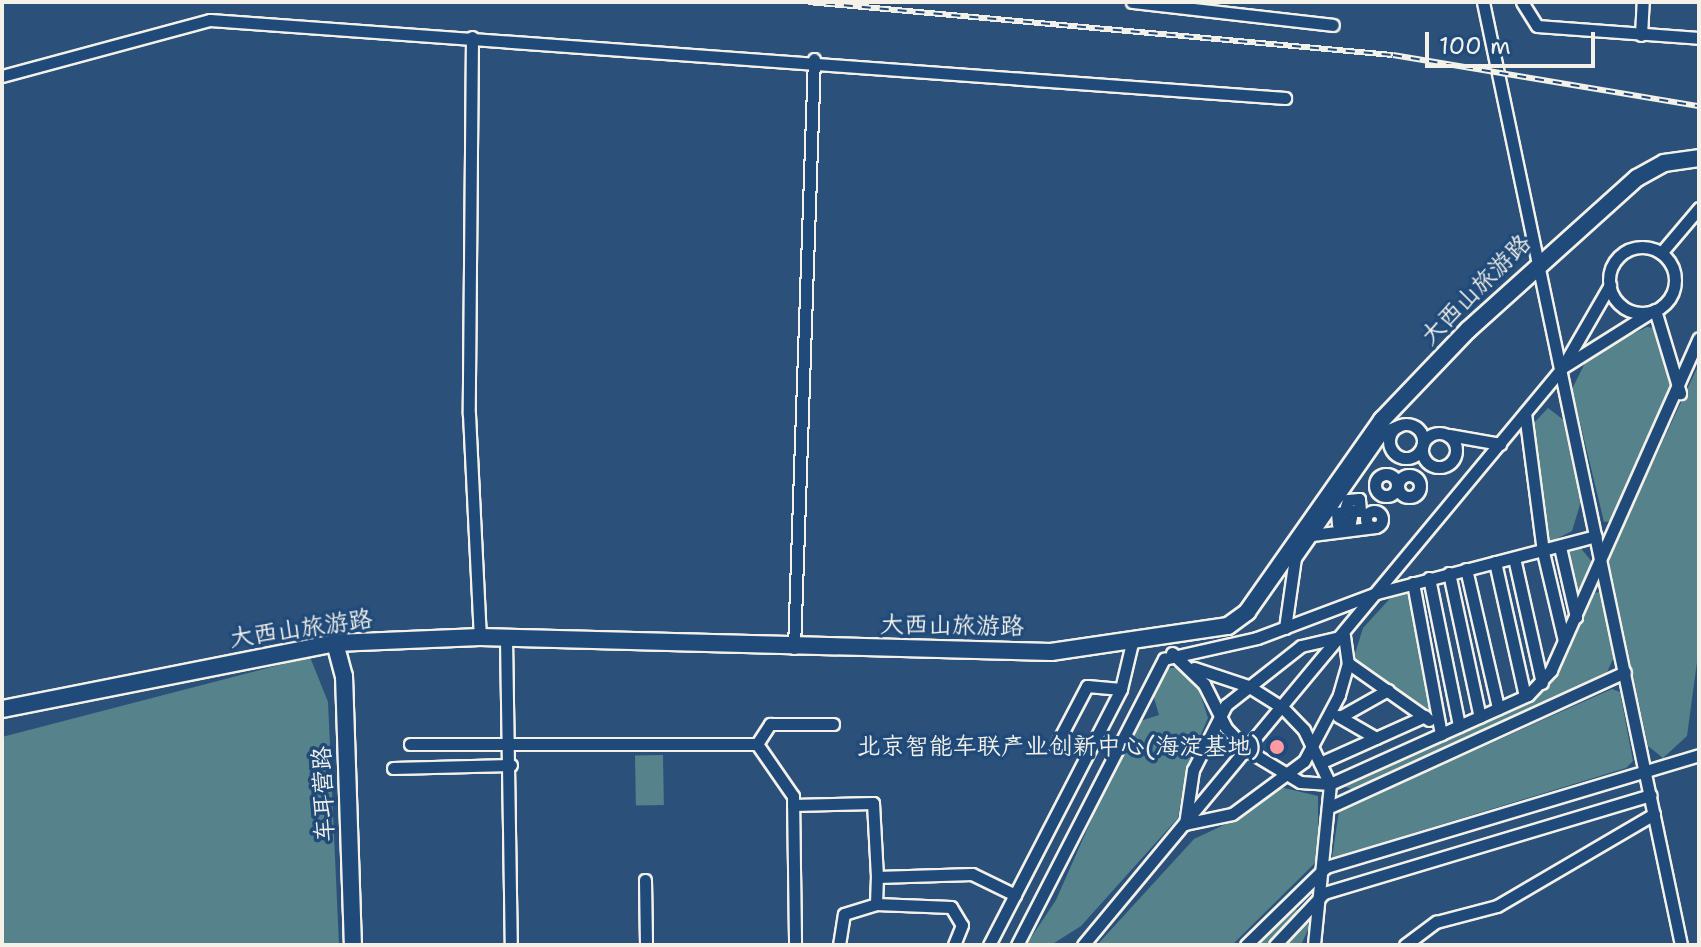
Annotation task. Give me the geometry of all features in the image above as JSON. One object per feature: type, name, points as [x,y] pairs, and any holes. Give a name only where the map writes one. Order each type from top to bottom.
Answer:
[{"type":"street","points":[[1132,2],[1333,25]]},
{"type":"street","points":[[1483,2],[1681,945]]},
{"type":"street","points":[[1522,2],[1537,26],[1699,38]]},
{"type":"street","points":[[1641,35],[1643,2]]},
{"type":"street","points":[[2,76],[210,20],[814,59],[1285,98]]},
{"type":"street","points":[[472,37],[469,414],[480,637]]},
{"type":"street","points":[[794,648],[814,59]]},
{"type":"street","name":"大西山旅游路","points":[[2,709],[335,643],[480,637],[794,648],[1051,652],[1132,643],[1238,621],[1382,420],[1537,262],[1637,178],[1664,163],[1699,158]]},
{"type":"street","points":[[1661,253],[1699,208]]},
{"type":"street","points":[[1083,945],[1344,636],[1562,368],[1610,285],[1621,255],[1641,247],[1661,253],[1675,281],[1653,311],[1562,368]]},
{"type":"street","points":[[1610,285],[1629,311],[1653,311]]},
{"type":"street","points":[[1653,311],[1680,393]]},
{"type":"street","points":[[1189,665],[1221,718],[1247,750],[1283,774],[1330,784],[1440,731],[1459,726],[1525,696],[1542,683],[1564,642],[1680,393],[1699,338]]},
{"type":"street","points":[[1525,413],[1543,552],[1564,642]]},
{"type":"street","points":[[1399,426],[1389,441],[1396,455],[1412,457],[1422,445],[1444,434],[1500,444]]},
{"type":"street","points":[[1285,628],[1290,571],[1383,432],[1399,426],[1417,428],[1426,462],[1448,465],[1456,445],[1444,434]]},
{"type":"street","points":[[1353,477],[1377,492],[1391,495],[1397,485],[1381,474],[1377,492]]},
{"type":"street","points":[[1326,514],[1337,522],[1349,524],[1349,511]]},
{"type":"street","points":[[1312,535],[1376,527]]},
{"type":"street","points":[[1017,945],[1158,668],[1172,653],[1285,628],[1377,593],[1596,536]]},
{"type":"street","points":[[1560,547],[1576,617]]},
{"type":"street","points":[[1514,558],[1542,683]]},
{"type":"street","points":[[1495,562],[1525,696]]},
{"type":"street","points":[[1466,569],[1498,708]]},
{"type":"street","points":[[1449,573],[1480,717]]},
{"type":"street","points":[[1429,578],[1459,726]]},
{"type":"street","points":[[1413,583],[1440,731]]},
{"type":"street","points":[[1185,824],[1232,814],[1283,774],[1312,746],[1335,714],[1348,663],[1344,636]]},
{"type":"street","points":[[1185,824],[1193,770],[1221,718],[1248,686],[1301,646],[1344,636]]},
{"type":"street","points":[[506,638],[511,744],[511,945]]},
{"type":"street","name":"车耳营路","points":[[335,643],[344,676],[353,945]]},
{"type":"street","points":[[989,945],[1121,689],[1132,643]]},
{"type":"street","points":[[1172,653],[1189,665],[1248,686],[1283,708],[1312,746],[1330,784],[1332,806],[1324,893],[1313,943]]},
{"type":"street","points":[[1348,663],[1425,716],[1440,731]]},
{"type":"street","points":[[1332,806],[1625,672]]},
{"type":"street","points":[[1055,747],[1087,686],[1121,689]]},
{"type":"street","points":[[1335,714],[1388,690]]},
{"type":"street","points":[[1403,726],[1409,705]]},
{"type":"street","points":[[1335,714],[1376,738]]},
{"type":"street","points":[[1320,763],[1425,716]]},
{"type":"street","points":[[757,744],[770,724],[833,724]]},
{"type":"street","points":[[410,744],[757,744]]},
{"type":"street","points":[[757,744],[793,805],[795,945]]},
{"type":"street","points":[[1246,945],[1291,897],[1326,867],[1699,755]]},
{"type":"street","points":[[393,768],[511,765]]},
{"type":"street","points":[[1275,945],[1324,893],[1651,795]]},
{"type":"street","points":[[793,805],[873,803],[876,904]]},
{"type":"street","points":[[1405,945],[1436,922],[1497,906],[1654,814]]},
{"type":"street","points":[[877,877],[972,874],[1015,895]]},
{"type":"street","points":[[645,880],[646,945]]},
{"type":"street","points":[[1291,897],[1303,899],[1303,915]]},
{"type":"street","points":[[839,945],[844,914],[876,904],[951,907],[962,925],[954,945]]},
{"type":"street","points":[[1071,945],[1092,934]]},
{"type":"green space","points":[[1647,327],[1654,328],[1673,383],[1613,521],[1604,522],[1572,389],[1589,355]]},
{"type":"green space","points":[[1699,364],[1699,647],[1687,736],[1663,758],[1648,746],[1608,558]]},
{"type":"green space","points":[[1548,408],[1565,421],[1582,498],[1572,531],[1546,544],[1533,424]]},
{"type":"green space","points":[[1580,547],[1592,562],[1576,599],[1566,553]]},
{"type":"green space","points":[[1409,590],[1433,717],[1353,660],[1363,628],[1395,593]]},
{"type":"green space","points":[[1601,592],[1615,655],[1607,672],[1359,792],[1338,784],[1543,691],[1557,677],[1593,593]]},
{"type":"green space","points":[[310,657],[328,702],[339,945],[2,945],[2,737]]},
{"type":"green space","points":[[1179,667],[1197,684],[1208,718],[1187,767],[1178,818],[1081,926],[1051,945],[1026,945],[1056,900],[1134,723],[1159,715],[1152,691],[1165,669]]},
{"type":"green space","points":[[1612,689],[1620,692],[1633,761],[1626,768],[1332,858],[1339,811]]},
{"type":"green space","points":[[635,755],[663,755],[664,805],[636,805]]},
{"type":"green space","points":[[1280,787],[1318,796],[1318,860],[1232,945],[1097,945],[1194,839],[1243,816]]},
{"type":"green space","points":[[1292,904],[1298,911],[1269,945],[1253,945]]},
{"type":"green space","points":[[1311,923],[1301,945],[1286,945],[1305,924]]},
{"type":"railway","points":[[808,2],[1393,55],[1699,106]]},
{"type":"place","name":"北京智能车联产业创新中心(海淀基地)","points":[[1277,747]]}]
